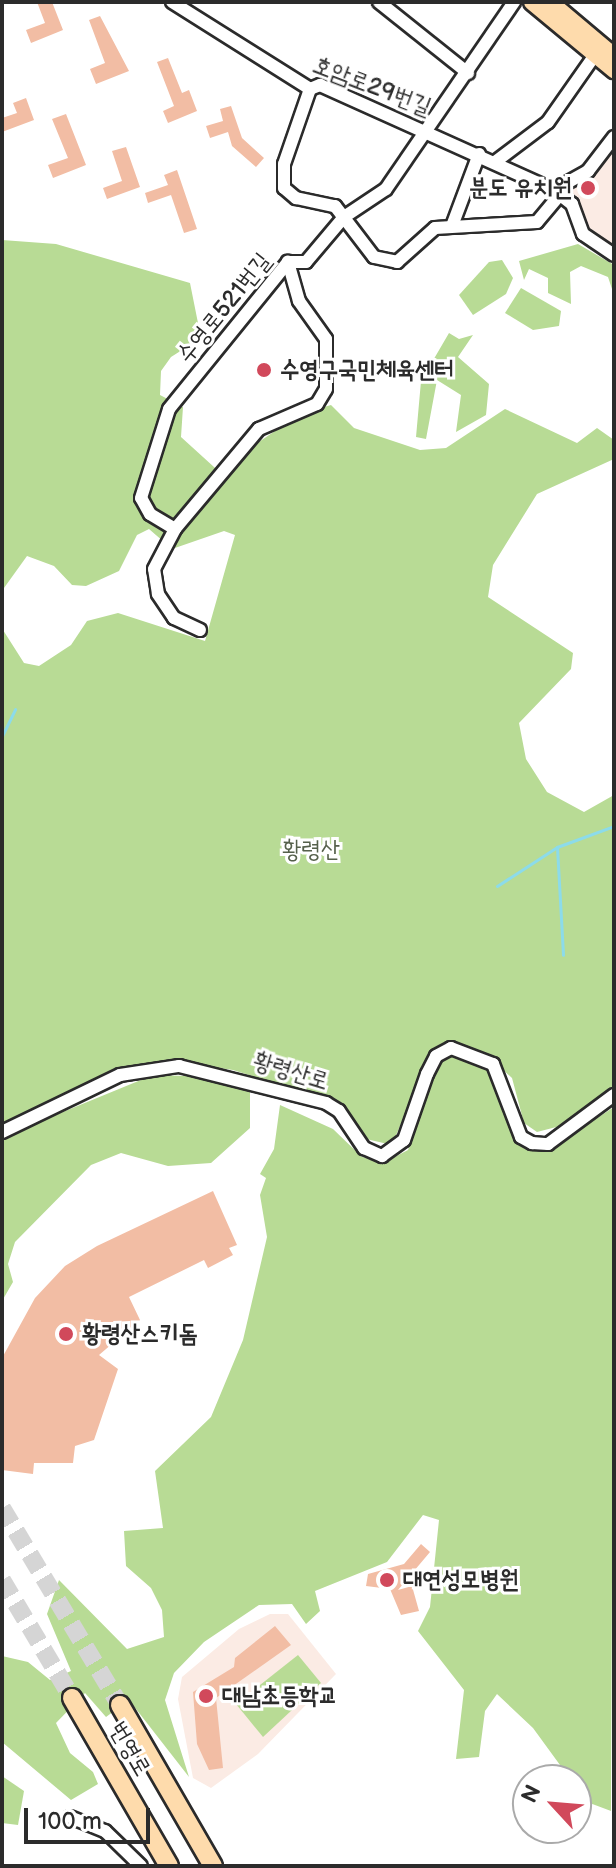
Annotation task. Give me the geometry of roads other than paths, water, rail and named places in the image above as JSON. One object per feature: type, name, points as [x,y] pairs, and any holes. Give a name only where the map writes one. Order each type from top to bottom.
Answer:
[{"type":"highway","name":"번영로","points":[[72,1698],[169,1866]]},
{"type":"highway","name":"번영로","points":[[120,1705],[213,1866]]},
{"type":"main road","points":[[532,2],[614,70]]},
{"type":"main road","points":[[550,2],[614,56]]},
{"type":"street","name":"호암로29번길","points":[[172,2],[310,89],[320,85],[427,130],[557,193]]},
{"type":"street","points":[[379,2],[468,73]]},
{"type":"street","name":"수영로521번길","points":[[175,529],[150,514],[141,498],[169,409],[288,262],[306,262],[344,217],[386,189],[514,2]]},
{"type":"street","points":[[495,162],[548,122],[595,55]]},
{"type":"street","points":[[310,89],[282,180],[296,198],[335,206],[374,257],[390,263],[427,232],[452,226],[537,222],[557,193],[588,171],[614,137]]},
{"type":"street","points":[[452,226],[479,154]]},
{"type":"street","points":[[557,193],[572,204],[583,234],[614,255]]},
{"type":"street","points":[[200,630],[174,618],[158,594],[154,569],[175,529],[259,429],[273,418],[317,404],[326,389],[326,339],[299,301],[288,262]]},
{"type":"street","name":"황령산로","points":[[2,1132],[120,1075],[179,1066],[326,1103],[339,1111],[364,1148],[382,1156],[404,1140],[436,1056],[451,1048],[493,1064],[516,1127],[532,1143],[548,1144],[614,1095]]},
{"type":"street","points":[[70,1817],[105,1831],[141,1866]]},
{"type":"waterway","points":[[2,736],[15,709]]},
{"type":"waterway","points":[[497,886],[557,847],[614,826]]},
{"type":"waterway","points":[[557,847],[563,955]]},
{"type":"tunnel","points":[[2,1508],[120,1705]]},
{"type":"tunnel","points":[[2,1580],[72,1698]]},
{"type":"place","name":"분도 유치원","points":[[588,188]]},
{"type":"place","name":"수영구국민체육센터","points":[[264,370]]},
{"type":"place","name":"황령산스키돔","points":[[66,1334]]},
{"type":"place","name":"대연성모병원","points":[[387,1580]]},
{"type":"place","name":"대남초등학교","points":[[206,1696]]},
{"type":"park label","name":"황령산","points":[[311,850]]}]
